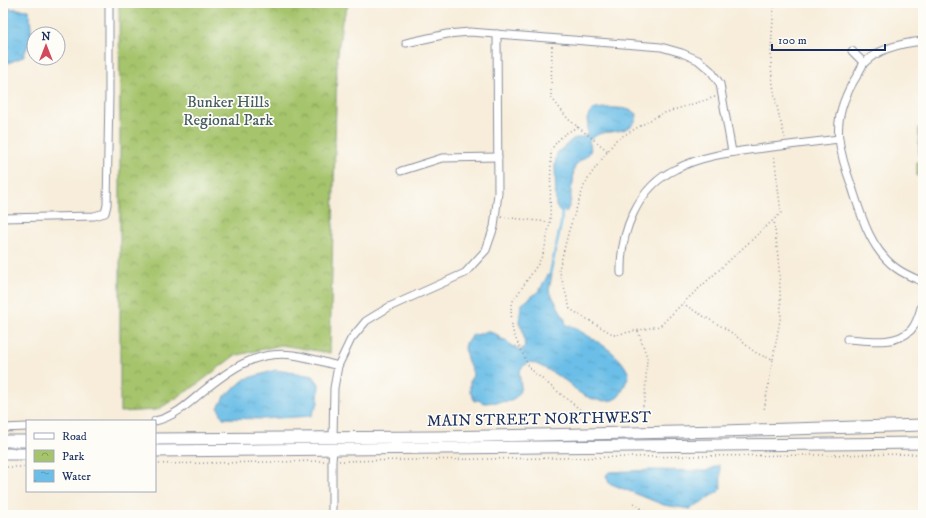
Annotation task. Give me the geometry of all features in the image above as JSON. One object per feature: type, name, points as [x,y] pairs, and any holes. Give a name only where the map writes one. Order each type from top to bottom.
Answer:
[{"type":"main road","name":"MAIN STREET NORTHWEST","points":[[156,439],[333,438],[708,431],[923,424]]},
{"type":"main road","points":[[3,441],[26,441]]},
{"type":"main road","name":"MAIN STREET NORTHWEST","points":[[156,451],[923,443]]},
{"type":"main road","points":[[3,454],[26,454]]},
{"type":"street","points":[[3,218],[94,216],[105,213],[107,205],[109,3]]},
{"type":"street","points":[[406,43],[447,34],[470,32],[661,47],[682,53],[698,60],[711,71],[720,84],[732,152]]},
{"type":"street","points":[[333,438],[334,388],[338,366],[351,338],[366,321],[389,307],[465,273],[486,250],[494,227],[498,193],[497,34]]},
{"type":"street","points":[[923,41],[907,42],[889,48],[864,63],[850,85],[843,102],[839,119],[839,139],[845,166],[864,226],[880,251],[896,268],[923,282]]},
{"type":"street","points":[[852,51],[864,63]]},
{"type":"street","points":[[620,273],[620,258],[630,221],[641,198],[660,180],[675,169],[704,158],[732,152],[839,139]]},
{"type":"street","points":[[401,171],[442,158],[498,157]]},
{"type":"street","points":[[847,339],[883,341],[900,337],[911,330],[918,318],[923,301]]},
{"type":"street","points":[[156,421],[179,411],[230,370],[255,359],[275,355],[293,355],[338,366]]},
{"type":"street","points":[[3,428],[26,427]]},
{"type":"street","points":[[332,515],[333,450]]},
{"type":"path","points":[[774,3],[771,61],[774,91],[780,120],[788,145]]},
{"type":"path","points":[[553,38],[551,97],[568,119],[608,151]]},
{"type":"path","points":[[722,95],[661,114],[616,140],[608,151],[584,186],[569,230],[559,269],[570,309],[614,335],[660,326],[781,213],[773,147]]},
{"type":"path","points":[[578,127],[565,133],[556,142],[551,150],[550,222],[544,252],[538,264],[513,301],[511,309],[514,334],[530,367],[536,374],[583,412]]},
{"type":"path","points":[[495,216],[550,222]]},
{"type":"path","points":[[764,410],[781,314],[779,267],[774,219]]},
{"type":"path","points":[[683,303],[692,310],[712,320],[733,334],[753,352],[763,357],[773,359]]},
{"type":"path","points":[[638,331],[647,357],[645,397],[642,411]]},
{"type":"path","points":[[156,464],[923,454]]},
{"type":"path","points":[[3,467],[26,467]]},
{"type":"path","points":[[634,502],[646,512],[664,515]]},
{"type":"green space","name":"Bunker Hills Regional Park","points":[[119,3],[349,3],[342,21],[337,61],[330,353],[281,345],[234,356],[195,386],[157,410],[120,412],[120,129]]},
{"type":"green space","points":[[919,128],[923,128],[923,155],[919,155]]},
{"type":"green space","points":[[917,162],[923,162],[923,175],[917,176]]},
{"type":"water","points":[[3,8],[29,10],[31,26],[26,26],[26,50],[23,57],[3,65]]},
{"type":"water","points":[[622,108],[630,110],[637,114],[636,120],[624,130],[600,133],[589,141],[591,147],[589,154],[576,165],[574,169],[569,207],[566,212],[559,211],[556,206],[555,165],[557,153],[573,139],[585,136],[588,132],[587,120],[591,112],[595,109]]},
{"type":"water","points":[[552,274],[549,290],[565,320],[566,325],[574,327],[606,347],[625,367],[629,375],[618,397],[610,401],[604,401],[588,397],[580,393],[568,382],[549,370],[531,362],[523,366],[519,372],[521,387],[518,395],[511,401],[484,403],[478,400],[475,401],[470,392],[470,380],[473,374],[466,356],[465,343],[473,334],[477,335],[487,331],[498,335],[500,339],[507,341],[512,347],[515,346],[519,351],[525,347],[523,331],[519,322],[521,305],[539,291],[548,275]]},
{"type":"water","points":[[276,370],[313,376],[319,384],[318,403],[311,416],[262,419],[223,418],[218,408],[224,397],[245,379]]},
{"type":"water","points":[[719,465],[721,473],[721,489],[690,509],[664,505],[609,483],[606,475],[609,472],[652,470],[706,471]]},
{"type":"waterway","points":[[550,274],[561,224],[562,211]]}]
